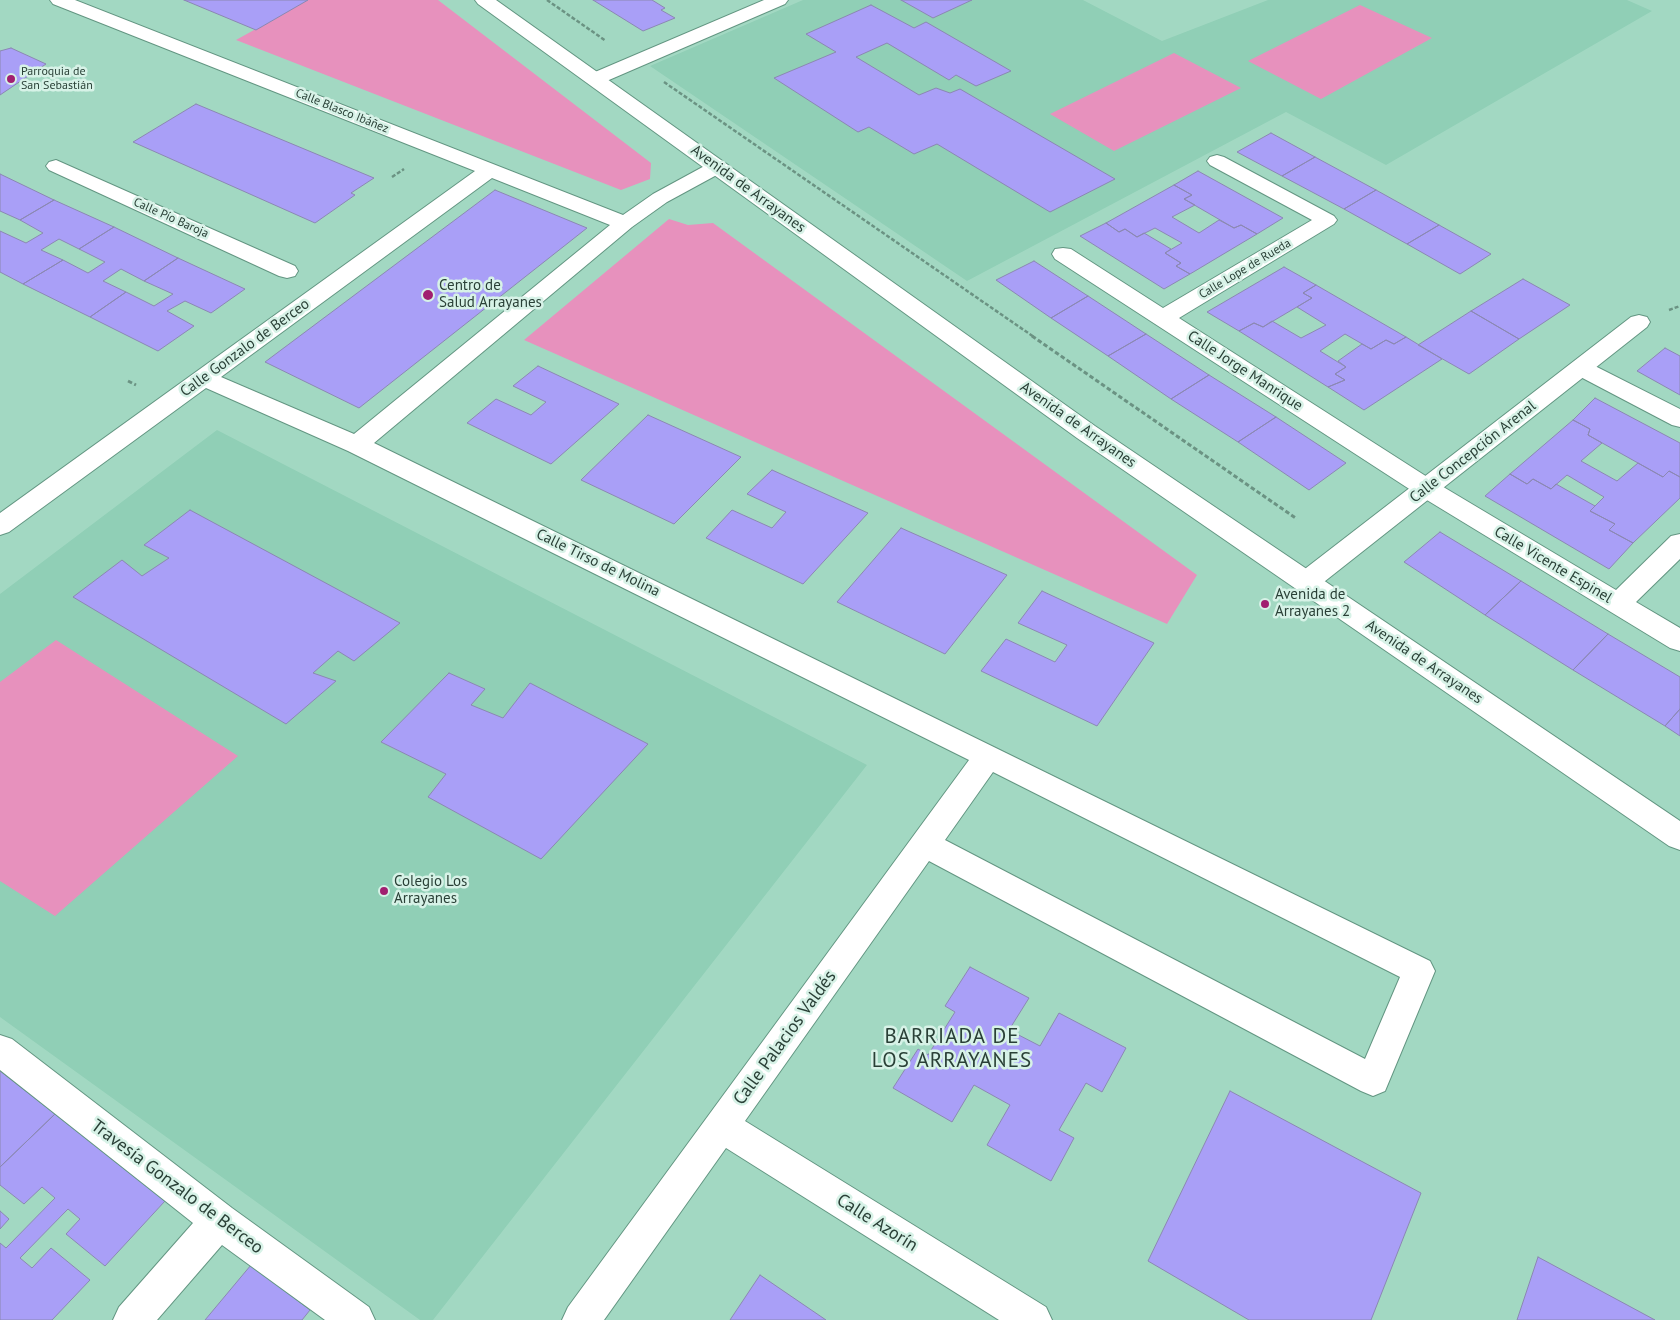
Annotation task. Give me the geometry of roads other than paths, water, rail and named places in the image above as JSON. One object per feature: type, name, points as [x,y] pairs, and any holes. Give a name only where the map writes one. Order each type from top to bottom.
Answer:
[{"type":"street","name":"Calle Blasco Ibáñez","points":[[59,0],[625,223]]},
{"type":"street","name":"Avenida de Arrayanes","points":[[484,0],[1086,432],[1680,837]]},
{"type":"street","points":[[595,79],[780,0]]},
{"type":"street","name":"Calle Lope de Rueda","points":[[1163,318],[1327,220],[1218,160]]},
{"type":"street","name":"Calle Pío Baroja","points":[[56,166],[286,270]]},
{"type":"street","points":[[357,445],[625,223],[660,198],[717,167]]},
{"type":"street","name":"Calle Gonzalo de Berceo","points":[[0,526],[490,170]]},
{"type":"street","name":"Calle Jorge Manrique","points":[[1063,254],[1426,488]]},
{"type":"street","name":"Calle Concepción Arenal","points":[[1306,582],[1639,322]]},
{"type":"street","points":[[1581,368],[1680,419]]},
{"type":"street","name":"Calle Tirso de Molina","points":[[204,378],[357,445],[1419,971],[1373,1080],[925,844]]},
{"type":"street","name":"Calle Vicente Espinel","points":[[1426,488],[1680,641]]},
{"type":"street","points":[[1618,604],[1680,543]]},
{"type":"street","name":"Calle Palacios Valdés","points":[[582,1320],[988,756]]},
{"type":"street","name":"Travesía Gonzalo de Berceo","points":[[0,1050],[219,1221],[356,1320]]},
{"type":"street","name":"Calle Azorín","points":[[721,1126],[1034,1320]]},
{"type":"street","points":[[132,1320],[219,1221]]},
{"type":"place","name":"Parroquia de San Sebastián","points":[[11,79]]},
{"type":"place","name":"Centro de Salud Arrayanes","points":[[428,295]]},
{"type":"place","name":"Avenida de Arrayanes 2","points":[[1265,604]]},
{"type":"place","name":"Colegio Los Arrayanes","points":[[384,891]]},
{"type":"district","name":"BARRIADA DE LOS ARRAYANES","points":[[952,1049]]}]
